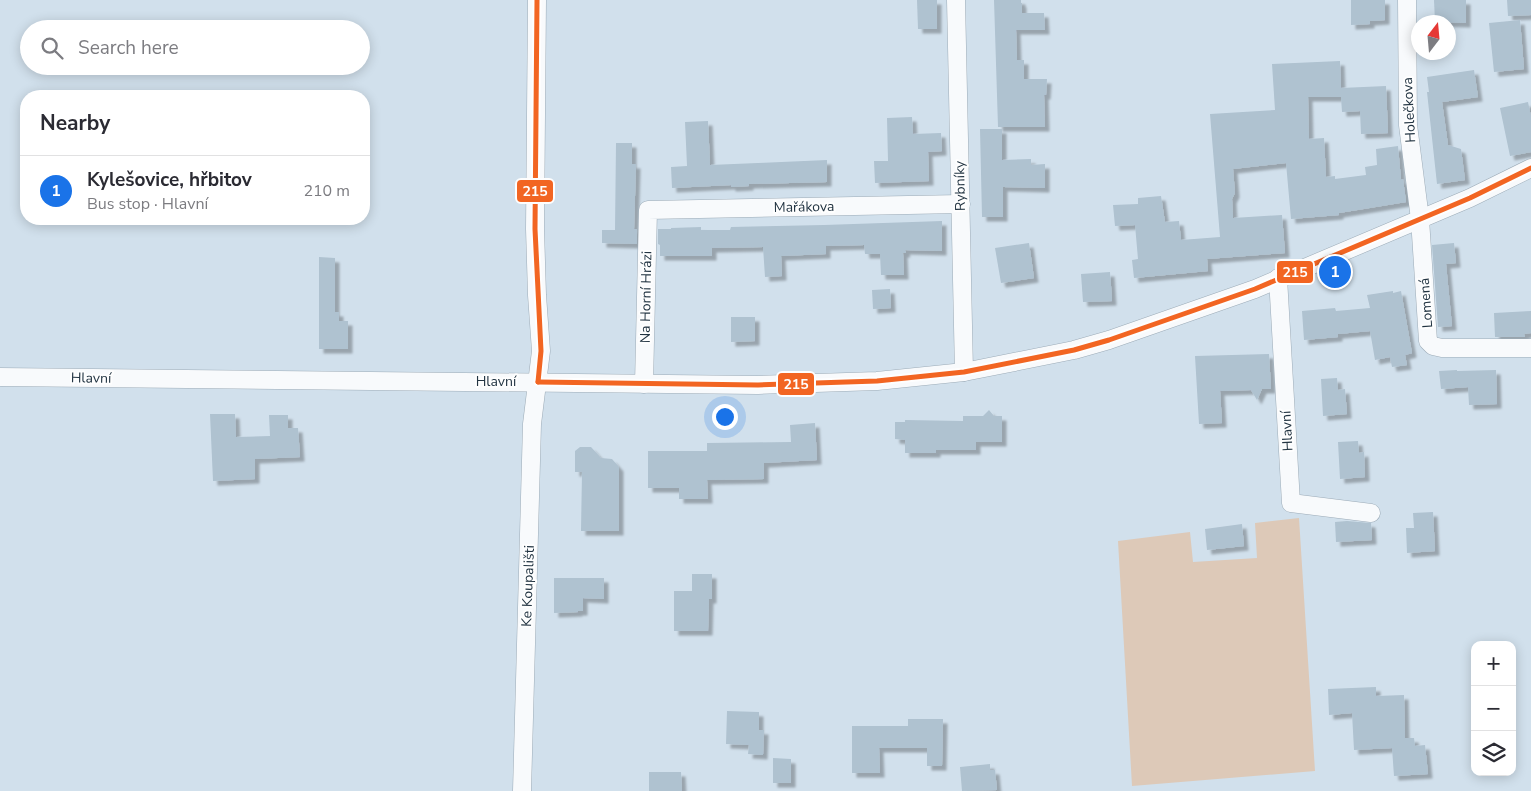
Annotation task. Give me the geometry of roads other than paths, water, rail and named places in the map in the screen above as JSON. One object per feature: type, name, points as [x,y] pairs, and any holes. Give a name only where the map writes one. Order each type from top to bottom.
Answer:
[{"type":"street","points":[[537,0],[535,229],[541,351],[538,382]]},
{"type":"street","name":"Rybníky","points":[[956,0],[964,372]]},
{"type":"street","name":"Holečkova","points":[[1407,0],[1408,125],[1420,220]]},
{"type":"street","name":"Hlavní","points":[[0,377],[793,384],[877,381],[964,372],[1074,350],[1109,340],[1255,289],[1420,220],[1531,168]]},
{"type":"street","name":"Mařákova","points":[[648,210],[961,204]]},
{"type":"street","name":"Na Horní Hrázi","points":[[644,384],[648,210]]},
{"type":"street","name":"Lomená","points":[[1420,220],[1428,341],[1433,346],[1450,348],[1531,348]]},
{"type":"street","name":"Hlavní","points":[[1278,278],[1291,503],[1371,513]]},
{"type":"street","name":"Ke Koupališti","points":[[522,791],[532,424],[538,382]]},
{"type":"place","name":"Kylešovice, hřbitov","points":[[1335,272]]}]
